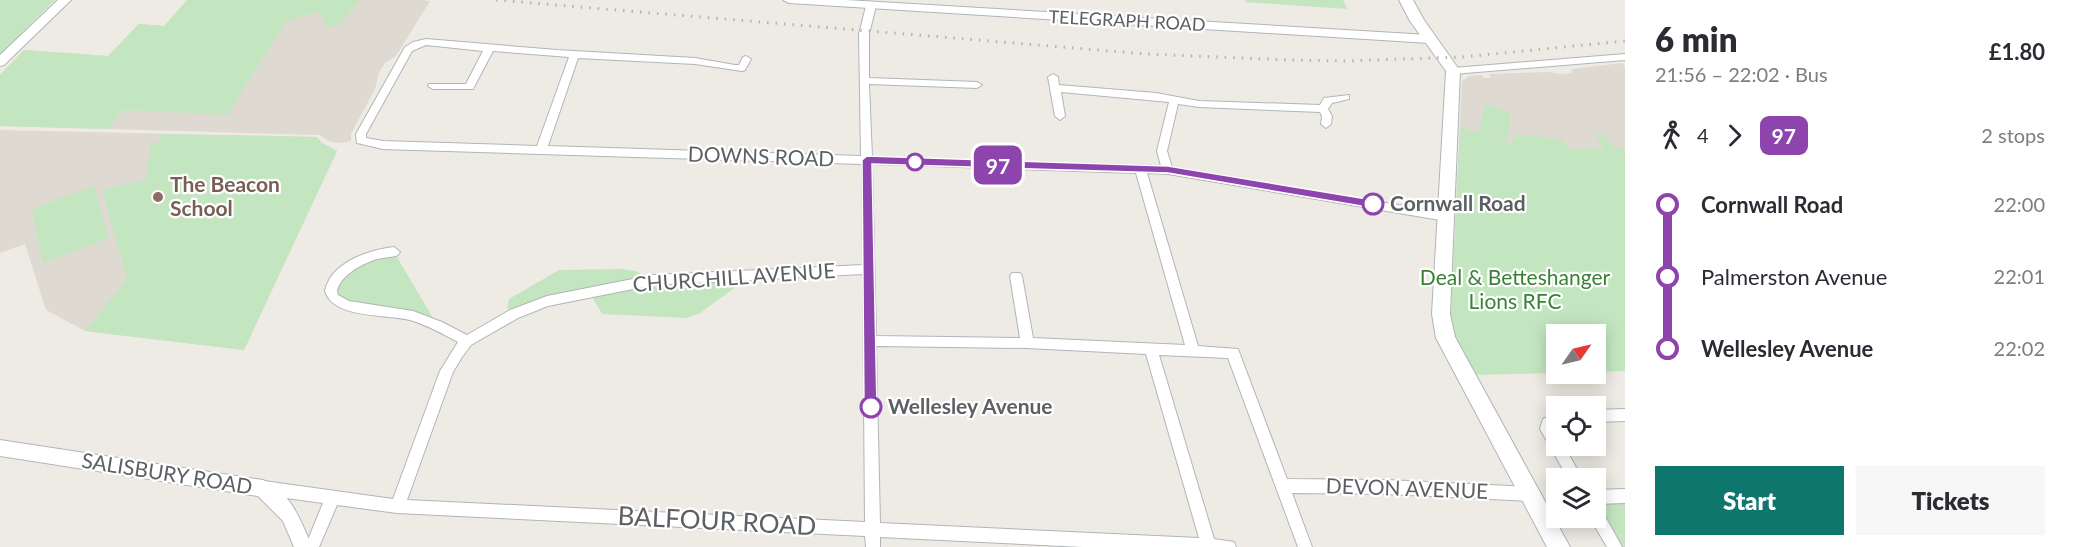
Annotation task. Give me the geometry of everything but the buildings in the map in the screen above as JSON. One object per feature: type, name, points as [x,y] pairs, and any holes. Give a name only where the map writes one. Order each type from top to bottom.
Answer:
[{"type":"main road","points":[[1406,0],[1429,39],[1453,71],[1441,314],[1446,338],[1559,547]]},
{"type":"street","points":[[0,62],[65,0]]},
{"type":"street","name":"TELEGRAPH ROAD","points":[[789,0],[871,6],[916,5],[1429,39]]},
{"type":"street","points":[[871,6],[864,34],[864,81],[873,547]]},
{"type":"street","name":"DOWNS ROAD","points":[[489,49],[426,42],[408,49],[361,134],[361,140],[383,145],[1168,170],[1446,217]]},
{"type":"street","points":[[433,86],[470,87],[489,49],[574,56],[695,61],[730,69],[742,68],[746,59]]},
{"type":"street","points":[[541,150],[574,56]]},
{"type":"street","points":[[1453,71],[1625,57]]},
{"type":"street","points":[[864,81],[977,85]]},
{"type":"street","points":[[1060,116],[1054,83],[1156,96],[1198,104],[1323,109]]},
{"type":"street","points":[[1323,109],[1328,100],[1345,97]]},
{"type":"street","points":[[1168,170],[1162,151],[1174,100]]},
{"type":"street","points":[[1323,109],[1327,116],[1326,124]]},
{"type":"street","points":[[1141,170],[1193,351]]},
{"type":"street","points":[[394,252],[369,256],[351,265],[336,278],[331,289],[332,297],[341,304],[404,314],[436,324],[467,341]]},
{"type":"street","name":"CHURCHILL AVENUE","points":[[397,506],[447,371],[457,353],[467,341],[514,314],[547,300],[653,280],[868,269]]},
{"type":"street","points":[[1016,276],[1027,343]]},
{"type":"street","points":[[869,341],[1027,343],[1233,353],[1305,547]]},
{"type":"street","points":[[1151,348],[1208,545]]},
{"type":"street","points":[[1606,416],[1625,415]]},
{"type":"street","name":"SALISBURY ROAD","points":[[0,448],[263,488],[289,515],[303,547]]},
{"type":"street","name":"DEVON AVENUE","points":[[1284,486],[1387,487],[1531,494]]},
{"type":"street","name":"BALFOUR ROAD","points":[[263,488],[397,506],[1229,547]]},
{"type":"street","points":[[1606,497],[1625,496]]},
{"type":"street","points":[[312,547],[332,498]]},
{"type":"street","points":[[1604,528],[1615,547]]},
{"type":"shaded area","points":[[187,0],[430,1],[396,56],[385,63],[379,72],[375,89],[351,134],[351,141],[339,143],[328,141],[320,135],[0,126],[0,75],[24,50],[108,56],[139,24],[164,26]]},
{"type":"shaded area","points":[[1622,63],[1625,67],[1625,224],[1455,228],[1462,81],[1469,76],[1481,75],[1491,78],[1489,74],[1571,73],[1572,69]]},
{"type":"shaded area","name":"The Beacon School","points":[[0,130],[317,137],[322,143],[337,151],[244,350],[85,331],[46,310],[25,244],[0,253]]},
{"type":"green space","points":[[0,0],[55,0],[0,54]]},
{"type":"green space","points":[[187,0],[359,0],[340,25],[326,27],[319,11],[286,22],[227,115],[123,110],[108,129],[0,126],[0,75],[24,50],[108,56],[139,24],[164,26]]},
{"type":"green space","points":[[1245,0],[1343,0],[1347,9],[1245,2]]},
{"type":"green space","name":"Deal & Betteshanger Lions RFC","points":[[1485,104],[1511,112],[1507,141],[1481,133],[1510,144],[1514,138],[1527,135],[1561,139],[1568,149],[1605,148],[1594,135],[1603,134],[1614,146],[1625,149],[1625,371],[1606,372],[1606,324],[1546,324],[1546,373],[1474,375],[1450,334],[1460,127],[1479,133]]},
{"type":"green space","name":"The Beacon School","points":[[163,134],[317,137],[322,143],[337,151],[244,350],[85,331],[127,279],[102,190],[146,180],[150,145],[158,142]]},
{"type":"green space","points":[[94,186],[108,238],[43,263],[32,209]]},
{"type":"green space","points":[[394,252],[436,323],[367,309],[332,297],[336,278],[351,265]]},
{"type":"green space","points":[[622,269],[636,271],[653,280],[741,277],[740,284],[700,313],[687,318],[602,314],[589,291],[514,314],[507,308],[509,299],[559,270]]},
{"type":"green space","points":[[1625,496],[1625,547],[1615,547],[1604,528],[1606,528],[1606,497]]},
{"type":"railway","points":[[496,0],[1146,54],[1290,60],[1345,61],[1462,57],[1625,41]]},
{"type":"bus line","name":"97","points":[[871,407],[867,160],[1168,170],[1373,204]]},
{"type":"place","name":"The Beacon School","points":[[158,197]]},
{"type":"place","name":"Cornwall Road","points":[[1373,204]]},
{"type":"place","name":"Wellesley Avenue","points":[[871,407]]}]
